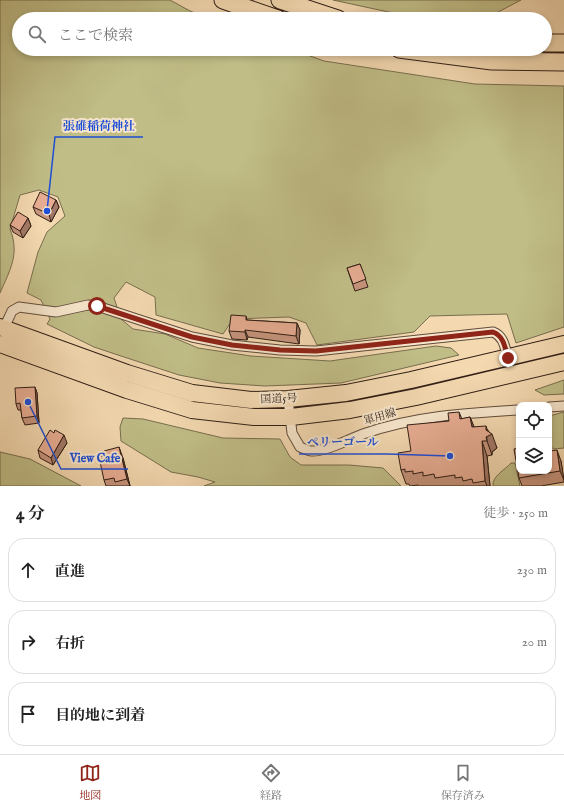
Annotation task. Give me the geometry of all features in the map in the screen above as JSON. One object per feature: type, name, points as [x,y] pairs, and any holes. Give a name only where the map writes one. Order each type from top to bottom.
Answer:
[{"type":"highway","points":[[280,0],[317,12]]},
{"type":"highway","points":[[227,2],[257,12]]},
{"type":"highway","points":[[552,44],[564,43]]},
{"type":"highway","points":[[453,56],[492,61],[564,62]]},
{"type":"highway","name":"国道5号","points":[[2,327],[127,373],[192,393],[251,400],[288,399],[346,393],[508,358],[564,344]]},
{"type":"highway","name":"国道5号","points":[[0,344],[127,390],[192,410],[254,417],[291,417],[350,410],[416,397],[564,362]]},
{"type":"street","points":[[2,327],[12,311],[19,307],[56,312],[88,305],[97,306],[192,337],[232,345],[280,350],[316,351],[493,332],[499,334],[503,341],[508,358]]},
{"type":"street","name":"軍用線","points":[[288,399],[292,433],[300,447],[311,451],[333,446],[364,433],[408,421],[460,414],[516,410]]},
{"type":"street","points":[[552,408],[564,406]]},
{"type":"shaded area","points":[[0,0],[170,0],[192,12],[12,12],[12,56],[310,56],[324,61],[475,84],[564,86],[564,327],[516,343],[507,314],[430,316],[414,332],[317,345],[306,323],[289,317],[233,319],[223,334],[156,315],[155,297],[126,282],[114,298],[121,319],[133,329],[165,334],[198,348],[251,356],[330,361],[436,346],[451,348],[459,355],[341,383],[265,386],[220,383],[179,375],[94,347],[47,324],[50,319],[41,300],[27,293],[38,252],[47,232],[65,216],[58,197],[39,190],[20,195],[10,229],[13,238],[14,254],[10,269],[0,293]]},
{"type":"shaded area","points":[[333,0],[521,0],[498,12],[389,12]]},
{"type":"shaded area","points":[[564,380],[564,394],[544,395],[535,390]]},
{"type":"shaded area","points":[[564,412],[564,448],[552,448],[552,415]]},
{"type":"shaded area","points":[[123,418],[143,419],[223,438],[280,439],[290,457],[301,465],[349,465],[383,468],[401,486],[204,486],[215,482],[171,472],[121,441],[120,427]]},
{"type":"shaded area","points":[[0,452],[30,459],[81,486],[0,486]]},
{"type":"shaded area","points":[[511,463],[515,463],[516,474],[517,474],[520,486],[493,486],[493,482],[497,476]]},
{"type":"building","points":[[40,192],[56,200],[49,214],[33,207]]},
{"type":"building","points":[[18,212],[28,218],[20,231],[10,225]]},
{"type":"building","points":[[360,264],[366,279],[353,284],[347,268]]},
{"type":"building","points":[[231,315],[246,316],[246,320],[297,323],[296,336],[245,330],[245,332],[229,331]]},
{"type":"building","points":[[35,387],[37,416],[22,418],[20,403],[16,404],[15,388]]},
{"type":"building","points":[[459,412],[460,419],[470,417],[472,427],[486,426],[486,430],[492,434],[486,437],[487,441],[482,441],[485,481],[473,483],[472,479],[463,481],[462,477],[455,478],[455,475],[435,478],[434,474],[423,476],[423,472],[413,474],[413,471],[405,472],[405,469],[401,470],[398,453],[411,451],[407,425],[449,421],[448,413]]},
{"type":"building","points":[[50,430],[54,433],[55,430],[64,435],[51,458],[38,450]]},
{"type":"building","points":[[119,447],[127,479],[115,482],[114,478],[104,480],[99,457],[105,455],[104,451]]},
{"type":"building","points":[[514,449],[516,449],[516,461]]},
{"type":"building","points":[[557,450],[560,471],[552,472],[552,451]]},
{"type":"building","points":[[518,474],[542,474],[519,478]]},
{"type":"place","name":"張碓稲荷神社","points":[[47,211]]},
{"type":"place","name":"View Cafe","points":[[28,402]]},
{"type":"place","name":"ペリーゴール","points":[[450,456]]},
{"type":"route","points":[[97,306],[192,337],[232,345],[280,350],[316,351],[493,332],[499,334],[503,341],[508,358]]}]
